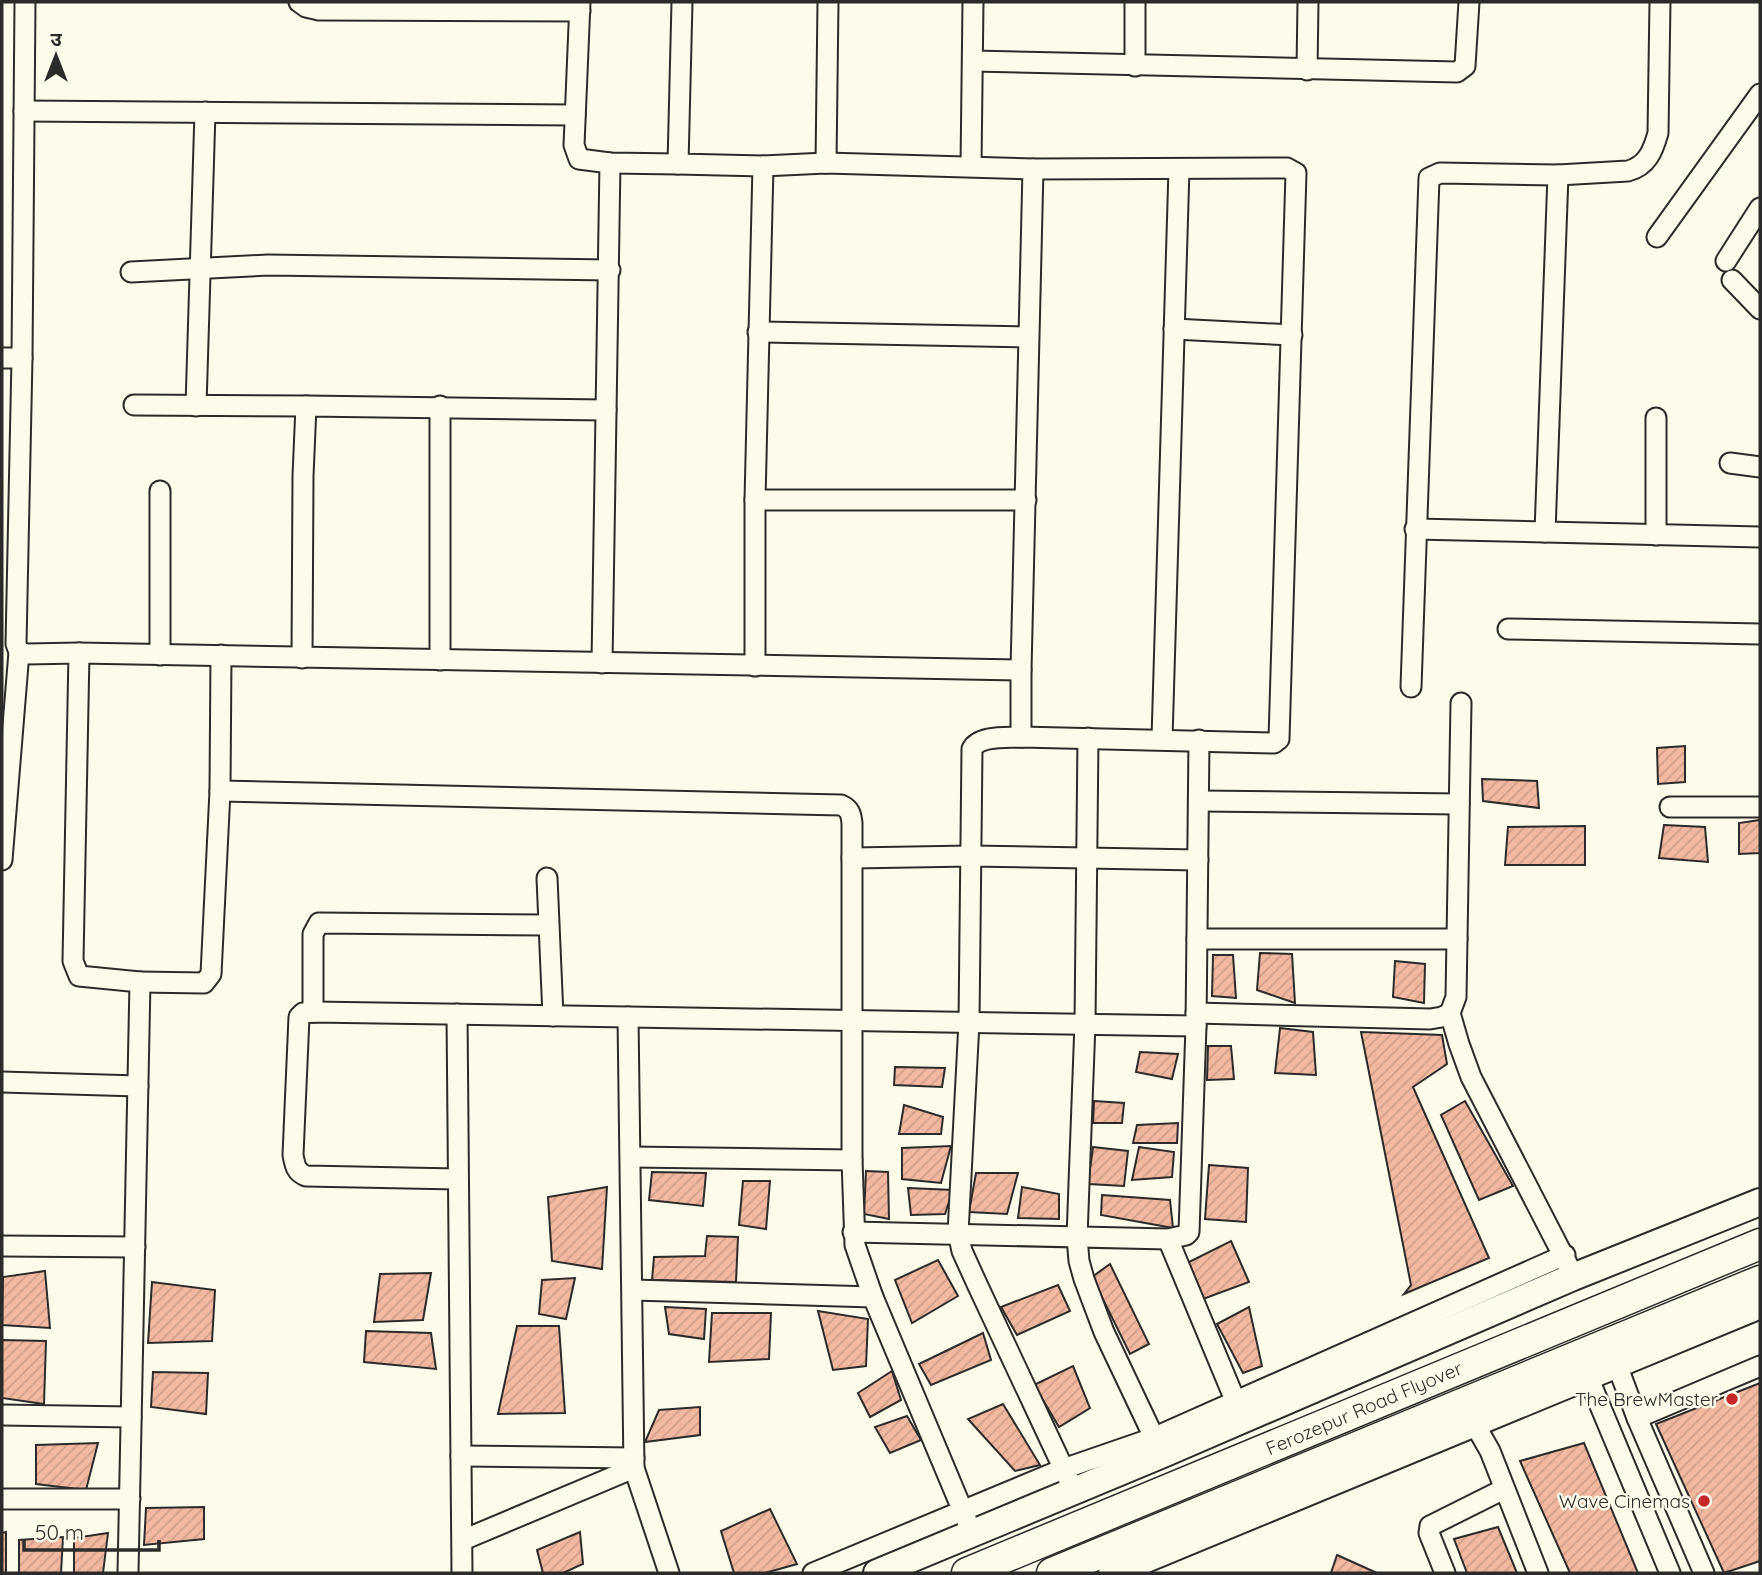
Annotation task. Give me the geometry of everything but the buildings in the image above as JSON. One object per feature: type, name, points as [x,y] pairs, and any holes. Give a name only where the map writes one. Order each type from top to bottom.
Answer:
[{"type":"highway","name":"Ferozepur Road Flyover","points":[[967,1573],[1760,1244]]},
{"type":"highway","name":"Ferozepur Road Flyover","points":[[1052,1573],[1760,1281]]},
{"type":"main road","points":[[877,1573],[967,1522],[1158,1446],[1569,1266],[1760,1202]]},
{"type":"main road","points":[[1112,1573],[1760,1305]]},
{"type":"street","points":[[2,860],[19,652],[9,582],[22,358],[25,2]]},
{"type":"street","points":[[299,2],[319,10],[580,6],[573,145],[579,159],[610,163],[763,166],[826,163],[1033,169],[1287,168],[1296,173],[1279,740],[1274,743],[1021,737],[982,740],[975,743],[972,749],[969,1022],[958,1233],[962,1251],[1068,1480]]},
{"type":"street","points":[[678,164],[682,2]]},
{"type":"street","points":[[826,163],[828,2]]},
{"type":"street","points":[[971,166],[973,2]]},
{"type":"street","points":[[1135,2],[1135,66]]},
{"type":"street","points":[[1307,70],[1308,2]]},
{"type":"street","points":[[974,61],[1449,72],[1462,70],[1465,66],[1469,2]]},
{"type":"street","points":[[1411,687],[1429,178],[1440,173],[1558,175],[1628,171],[1644,163],[1654,150],[1658,133],[1660,2]]},
{"type":"street","points":[[1657,237],[1760,94]]},
{"type":"street","points":[[24,111],[575,115]]},
{"type":"street","points":[[196,405],[205,112]]},
{"type":"street","points":[[602,663],[610,163]]},
{"type":"street","points":[[755,666],[755,500],[763,166]]},
{"type":"street","points":[[1021,737],[1033,169]]},
{"type":"street","points":[[1162,739],[1179,169]]},
{"type":"street","points":[[1545,532],[1558,175]]},
{"type":"street","points":[[1758,301],[1729,271],[1760,208]]},
{"type":"street","points":[[131,272],[268,265],[610,270]]},
{"type":"street","points":[[1174,329],[1292,335]]},
{"type":"street","points":[[758,332],[1028,337]]},
{"type":"street","points":[[2,358],[22,358]]},
{"type":"street","points":[[134,405],[440,406],[606,410]]},
{"type":"street","points":[[302,658],[306,406]]},
{"type":"street","points":[[440,406],[440,660]]},
{"type":"street","points":[[1656,418],[1656,535]]},
{"type":"street","points":[[1730,463],[1760,467]]},
{"type":"street","points":[[160,491],[160,655]]},
{"type":"street","points":[[755,500],[1026,500]]},
{"type":"street","points":[[1415,529],[1760,537]]},
{"type":"street","points":[[1508,629],[1760,634]]},
{"type":"street","points":[[19,652],[1021,670]]},
{"type":"street","points":[[79,653],[73,961],[79,976],[140,982],[204,983],[211,974],[220,791],[221,655]]},
{"type":"street","points":[[1461,703],[1455,997],[1450,1013],[1471,1077],[1569,1266]]},
{"type":"street","points":[[1088,738],[1085,1023],[1077,1237],[1079,1261],[1104,1332],[1158,1446]]},
{"type":"street","points":[[853,1232],[1168,1239],[1186,1235],[1191,1227],[1199,740]]},
{"type":"street","points":[[220,791],[841,805],[848,808],[851,815],[852,858],[853,1232],[858,1258],[873,1297],[967,1522],[813,1573]]},
{"type":"street","points":[[1199,801],[1459,804]]},
{"type":"street","points":[[1670,807],[1760,807]]},
{"type":"street","points":[[852,858],[971,856],[1198,860]]},
{"type":"street","points":[[547,878],[553,1016]]},
{"type":"street","points":[[313,1012],[313,934],[319,923],[548,925]]},
{"type":"street","points":[[1197,939],[1457,939]]},
{"type":"street","points":[[128,1573],[140,982]]},
{"type":"street","points":[[457,1180],[306,1176],[299,1173],[293,1155],[298,1020],[303,1013],[1085,1023],[1430,1018],[1450,1013]]},
{"type":"street","points":[[457,1014],[462,1573]]},
{"type":"street","points":[[628,1017],[634,1463],[668,1573]]},
{"type":"street","points":[[2,1082],[138,1086]]},
{"type":"street","points":[[631,1157],[852,1160]]},
{"type":"street","points":[[1168,1239],[1240,1410]]},
{"type":"street","points":[[2,1246],[135,1247]]},
{"type":"street","points":[[633,1290],[873,1297]]},
{"type":"street","points":[[1617,1365],[1704,1573]]},
{"type":"street","points":[[1637,1418],[1760,1366]]},
{"type":"street","points":[[1588,1377],[1670,1573]]},
{"type":"street","points":[[2,1415],[131,1418]]},
{"type":"street","points":[[1475,1423],[1490,1451],[1538,1573]]},
{"type":"street","points":[[461,1456],[634,1463]]},
{"type":"street","points":[[463,1540],[634,1463]]},
{"type":"street","points":[[1445,1573],[1429,1533],[1430,1526],[1504,1489]]},
{"type":"street","points":[[2,1499],[130,1499]]},
{"type":"place","name":"The BrewMaster","points":[[1732,1399]]},
{"type":"place","name":"Wave Cinemas","points":[[1704,1501]]}]
